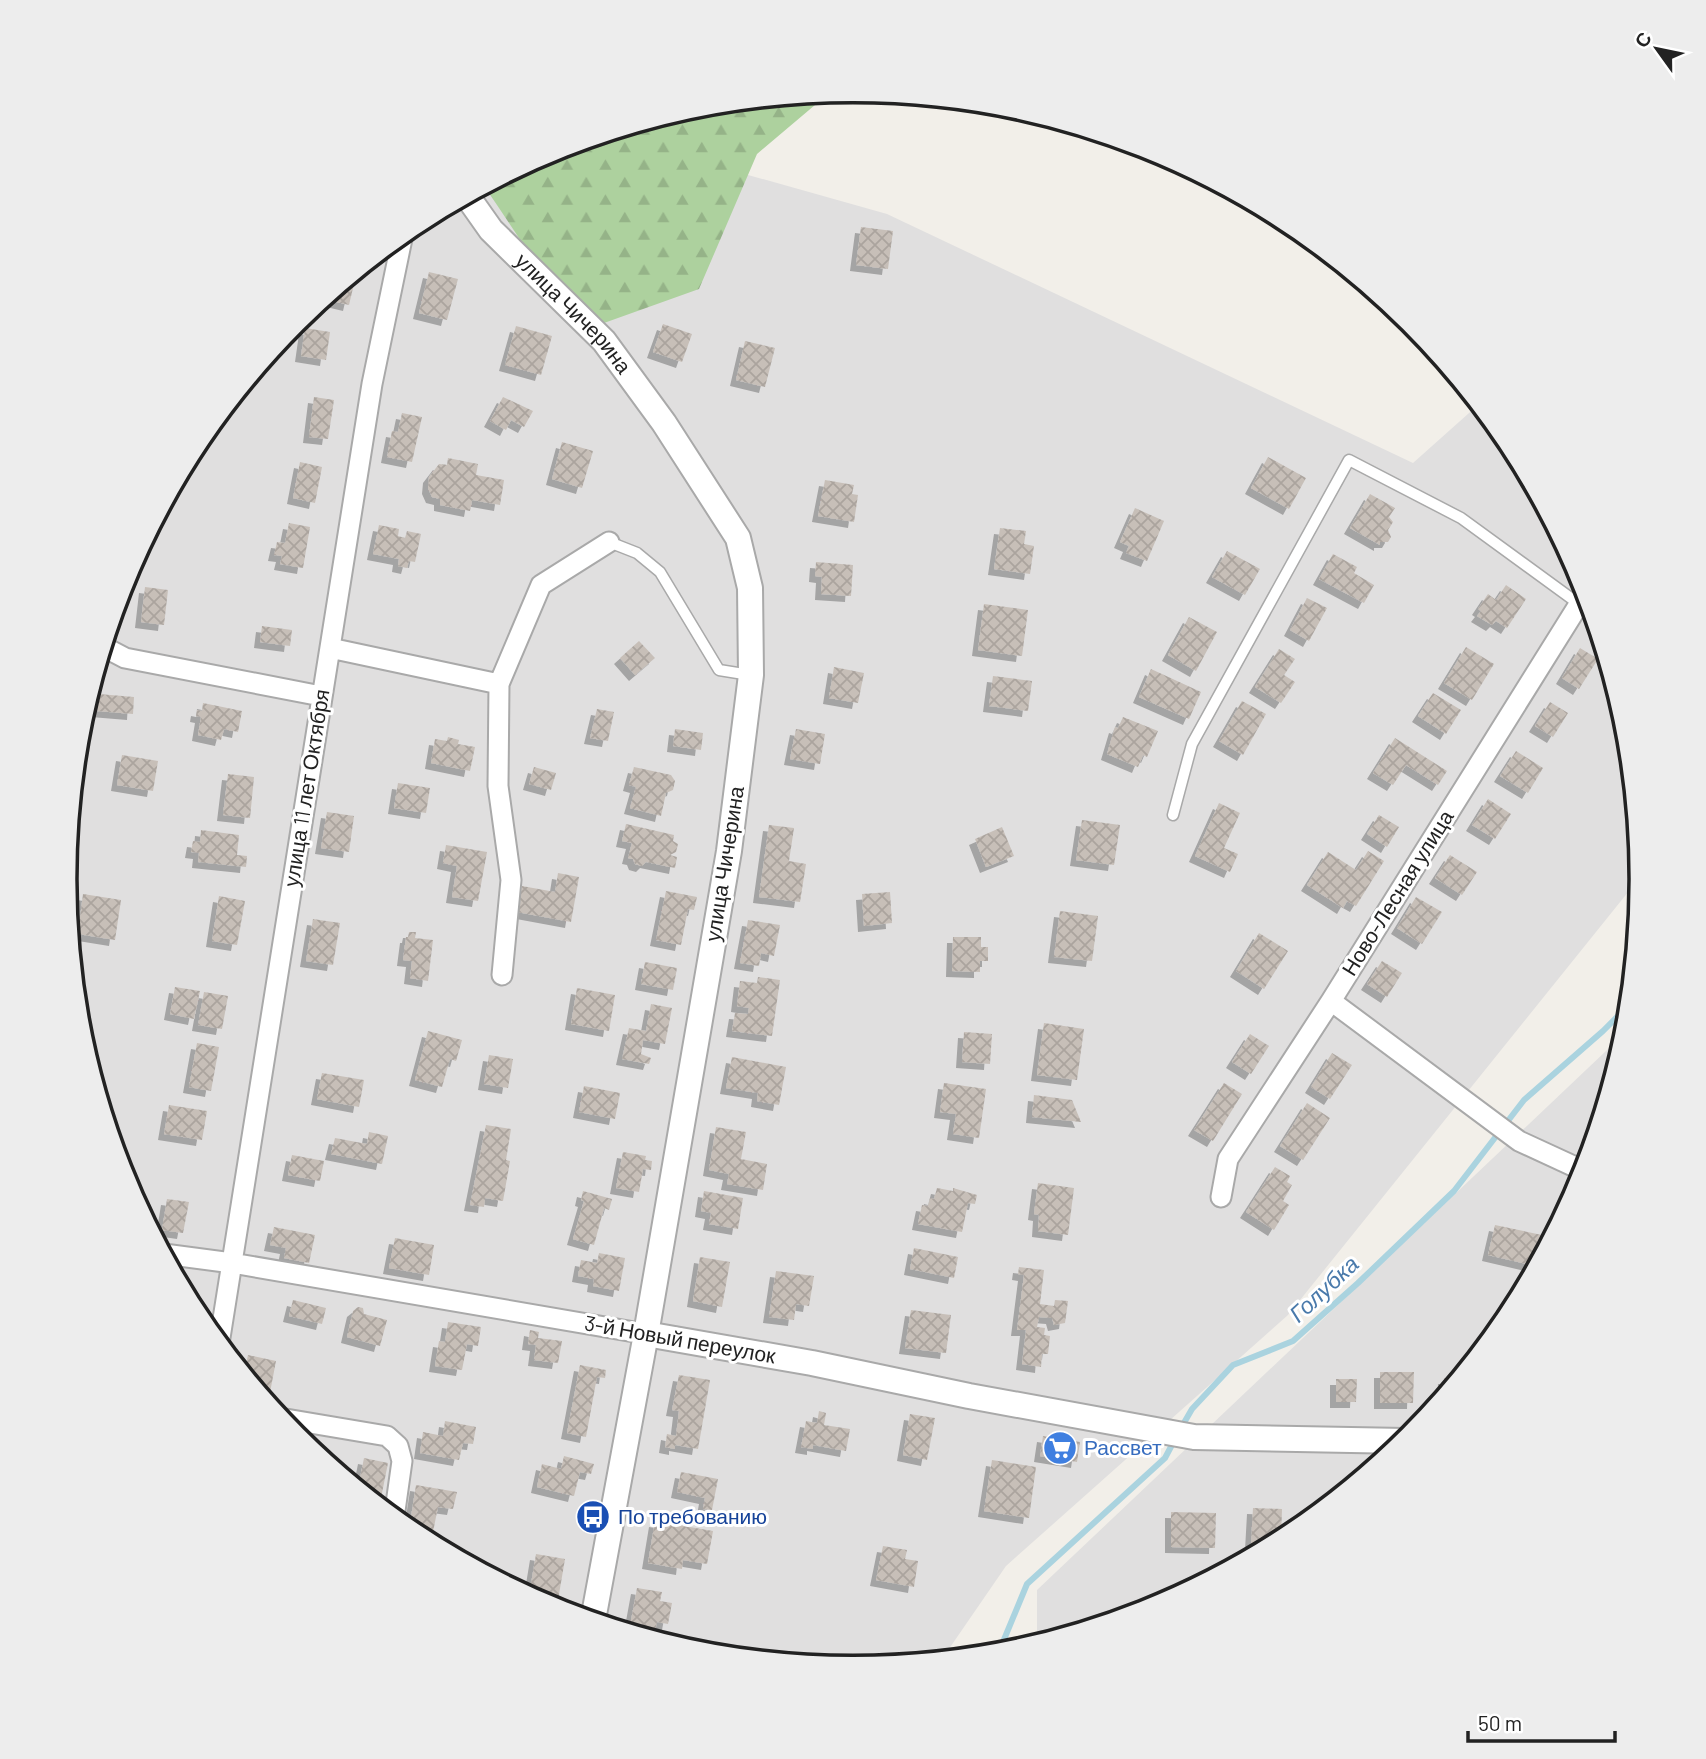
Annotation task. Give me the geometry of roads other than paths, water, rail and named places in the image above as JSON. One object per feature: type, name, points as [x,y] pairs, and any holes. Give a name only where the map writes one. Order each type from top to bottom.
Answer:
[{"type":"street","name":"улица Чичерина","points":[[472,203],[491,230],[604,341],[664,423],[738,538],[750,588],[751,675],[729,851],[646,1334],[595,1611]]},
{"type":"street","name":"улица 11 лет Октября","points":[[221,1330],[372,383],[400,250]]},
{"type":"street","points":[[502,975],[511,880],[498,786],[499,684],[541,585],[609,542]]},
{"type":"street","name":"Ново-Лесная улица","points":[[1221,1197],[1228,1159],[1331,1000],[1578,604]]},
{"type":"street","points":[[330,648],[499,684]]},
{"type":"street","points":[[112,651],[125,658],[321,696]]},
{"type":"street","points":[[1331,1000],[1519,1140],[1574,1166]]},
{"type":"street","name":"3-й Новый переулок","points":[[174,1255],[812,1363],[969,1396],[1194,1437],[1389,1441]]},
{"type":"street","points":[[298,1421],[387,1436],[398,1446],[402,1461],[396,1506]]},
{"type":"lane","points":[[1173,815],[1192,744],[1349,460],[1461,518],[1574,592]]},
{"type":"lane","points":[[609,542],[637,552],[660,572],[719,670],[751,675]]},
{"type":"waterway","name":"Голубка","points":[[1181,1428],[1192,1409],[1233,1365],[1293,1341],[1358,1283],[1454,1191],[1524,1100],[1616,1018]]},
{"type":"waterway","name":"Голубка","points":[[1003,1641],[1027,1584],[1165,1458],[1174,1441]]},
{"type":"place","name":"Рассвет","points":[[1060,1448]]},
{"type":"place","name":"По требованию","points":[[593,1517]]}]
